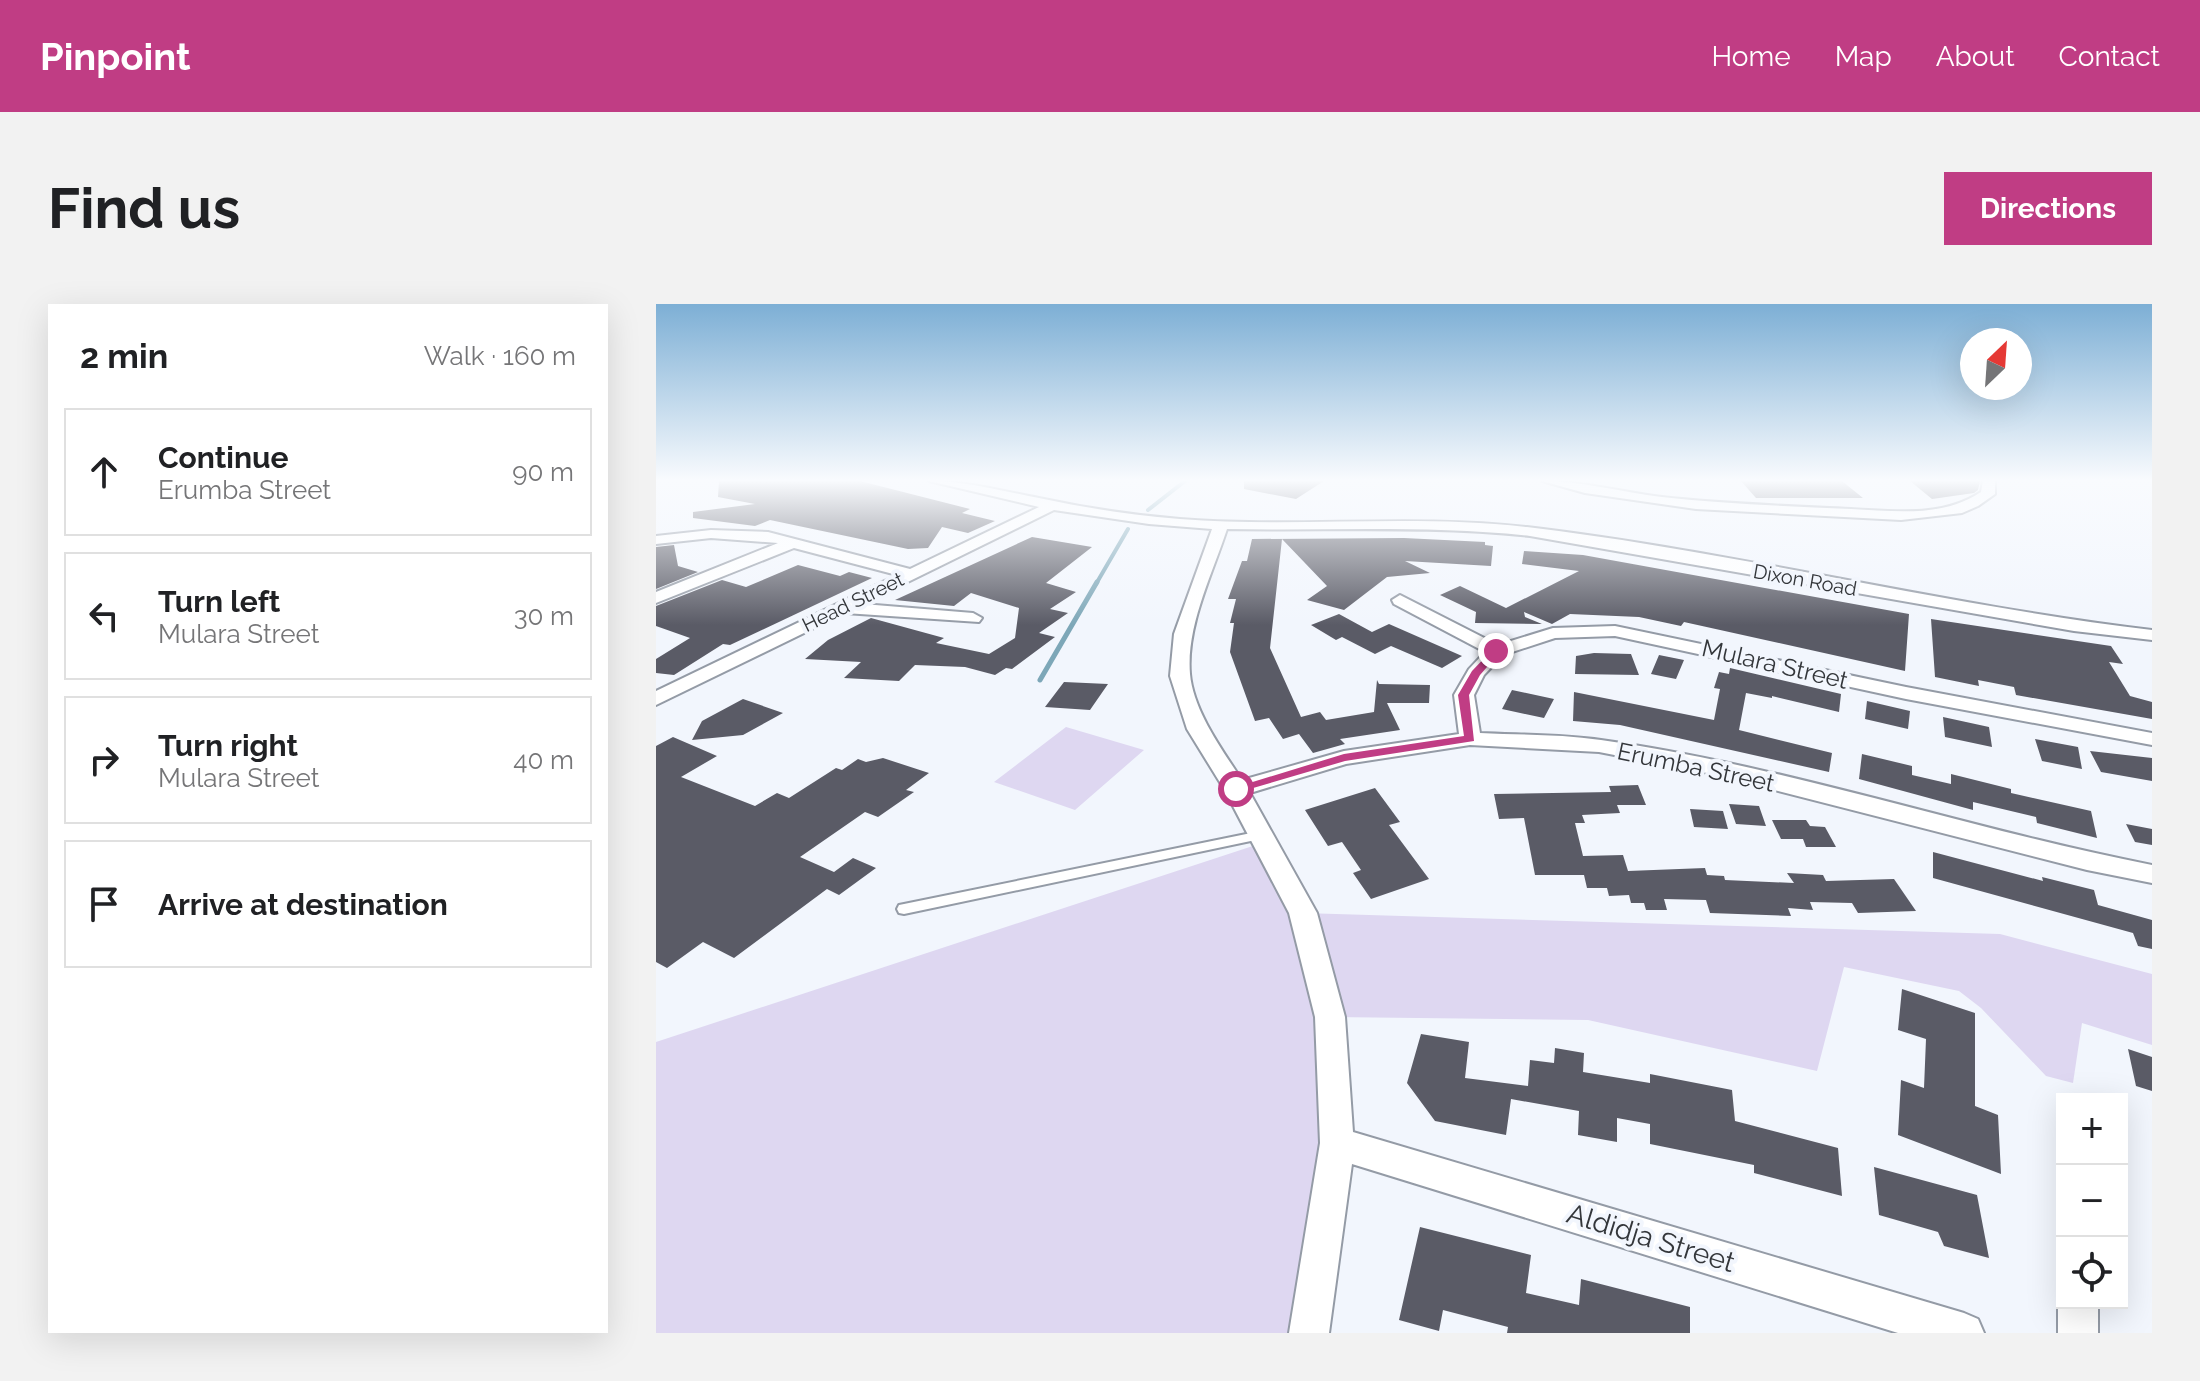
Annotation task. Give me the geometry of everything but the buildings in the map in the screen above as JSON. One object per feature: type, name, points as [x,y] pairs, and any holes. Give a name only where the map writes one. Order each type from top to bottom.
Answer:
[{"type":"street","name":"Head Street","points":[[656,699],[1004,529]]},
{"type":"street","points":[[1220,529],[1183,634],[1180,676],[1198,729],[1236,789],[1303,913],[1330,1017],[1337,1143],[1309,1333]]},
{"type":"street","name":"Dixon Road","points":[[1494,529],[1532,532],[2038,620],[2152,635]]},
{"type":"street","points":[[656,540],[732,533],[768,536],[911,574]]},
{"type":"street","points":[[656,598],[795,542]]},
{"type":"street","points":[[1400,600],[1496,651],[1476,673],[1464,695],[1470,739]]},
{"type":"street","points":[[842,608],[973,618]]},
{"type":"street","name":"Mulara Street","points":[[1496,651],[1553,633],[1626,633],[1906,693],[2152,739]]},
{"type":"street","name":"Erumba Street","points":[[1236,789],[1344,758],[1470,739],[1599,746],[1712,767],[2087,861],[2152,874]]},
{"type":"street","name":"Aldidja Street","points":[[1337,1143],[1964,1333]]},
{"type":"street","points":[[2078,1309],[2078,1333]]},
{"type":"lane","points":[[904,909],[1261,835]]},
{"type":"shaded area","points":[[1066,727],[1144,750],[1075,810],[994,782]]},
{"type":"shaded area","points":[[1265,842],[1303,913],[2000,934],[2152,974],[2152,1045],[2082,1023],[2073,1083],[2046,1076],[1981,1008],[1959,991],[1844,967],[1817,1071],[1588,1020],[1331,1017],[1309,1333],[656,1333],[656,1042]]},
{"type":"waterway","points":[[1096,584],[1128,529]]},
{"type":"waterway","points":[[1040,680],[1097,582]]},
{"type":"route","points":[[1236,789],[1344,758],[1470,739],[1464,695],[1486,659],[1496,651]]}]
